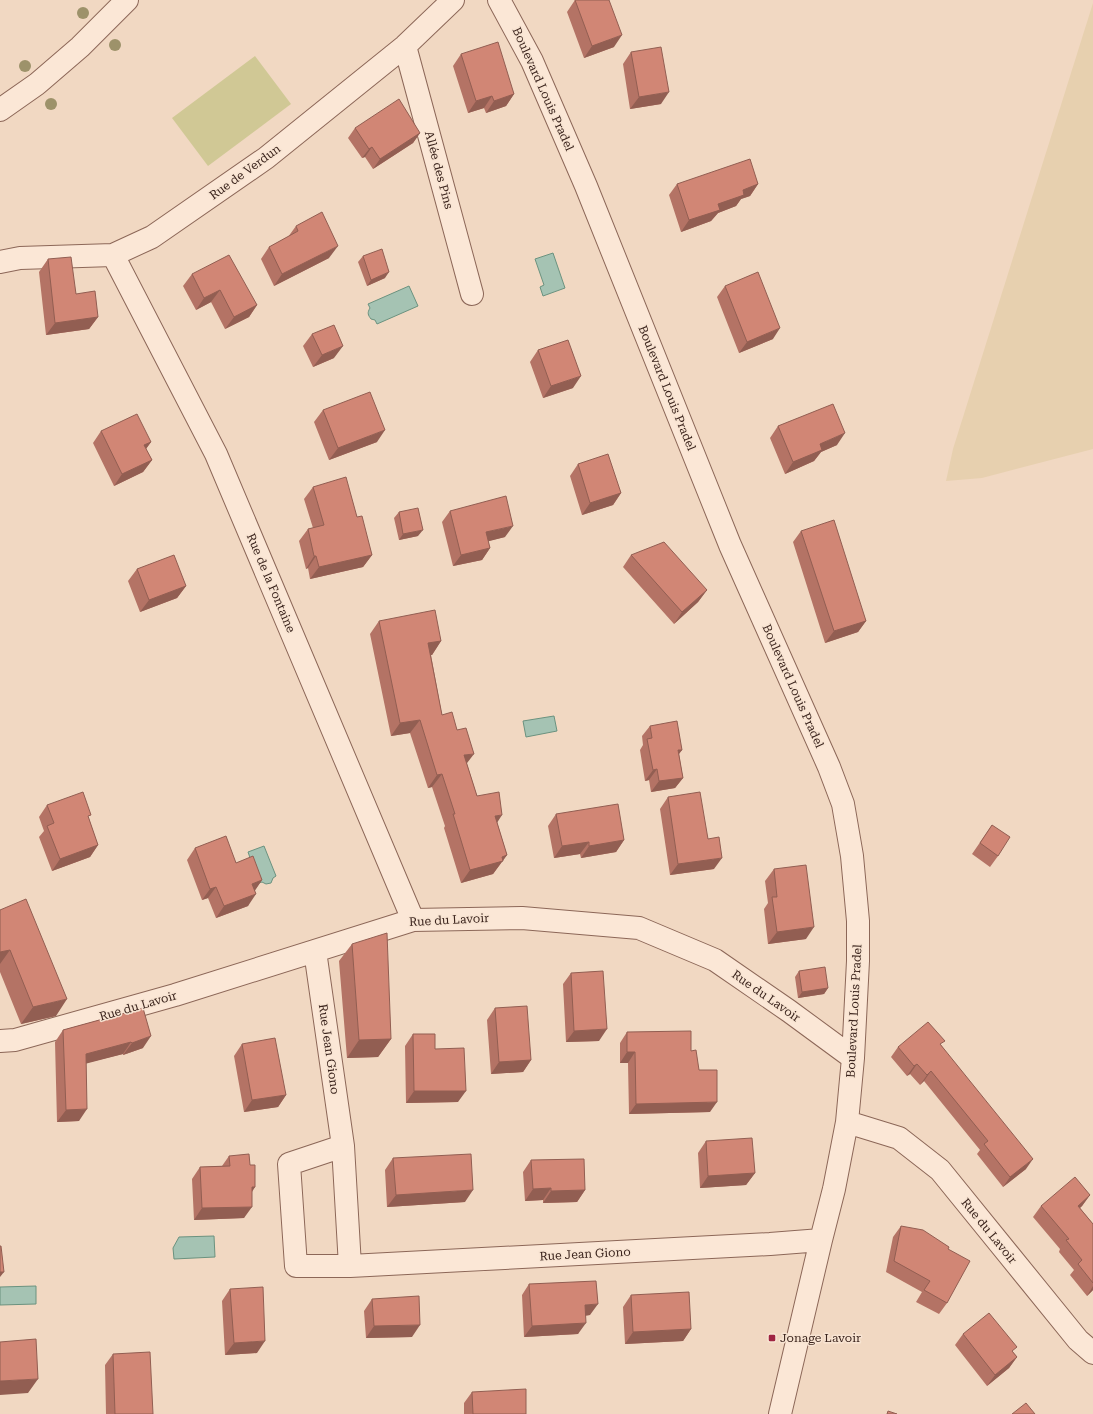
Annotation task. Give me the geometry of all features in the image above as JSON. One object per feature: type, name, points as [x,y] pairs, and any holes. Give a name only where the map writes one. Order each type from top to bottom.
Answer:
[{"type":"street","points":[[0,110],[37,84],[75,52],[127,0]]},
{"type":"street","name":"Rue de Verdun","points":[[0,262],[20,258],[113,255],[152,237],[266,158],[405,46],[453,0]]},
{"type":"street","name":"Boulevard Louis Pradel","points":[[500,0],[532,60],[586,186],[730,545],[829,767],[843,804],[852,856],[858,921],[858,961],[848,1122],[834,1189],[820,1240],[780,1414]]},
{"type":"street","name":"Allée des Pins","points":[[405,46],[472,294]]},
{"type":"street","name":"Rue de la Fontaine","points":[[113,255],[216,454],[412,920]]},
{"type":"street","name":"Rue du Lavoir","points":[[0,1041],[16,1040],[175,995],[412,920],[522,918],[639,928],[715,960],[789,1011],[853,1058]]},
{"type":"street","name":"Rue Jean Giono","points":[[315,951],[343,1146],[350,1266]]},
{"type":"street","name":"Rue du Lavoir","points":[[848,1122],[900,1138],[940,1170],[1078,1340],[1093,1353]]},
{"type":"street","name":"Rue Jean Giono","points":[[343,1146],[289,1164],[296,1266],[350,1266],[770,1244],[820,1240]]},
{"type":"shaded area","points":[[1093,3],[1093,449],[982,478],[946,481],[953,449]]},
{"type":"shaded area","points":[[255,56],[291,104],[208,166],[172,118]]},
{"type":"shaded area","points":[[553,253],[565,288],[543,296],[540,287],[544,285],[535,259]]},
{"type":"shaded area","points":[[409,286],[418,306],[377,324],[375,320],[371,319],[368,314],[370,308],[368,304]]},
{"type":"shaded area","points":[[554,716],[557,731],[526,737],[523,721]]},
{"type":"shaded area","points":[[264,846],[276,876],[273,878],[271,883],[266,884],[262,882],[259,883],[248,852]]},
{"type":"shaded area","points":[[214,1236],[215,1257],[174,1259],[173,1248],[179,1237]]},
{"type":"shaded area","points":[[36,1286],[36,1304],[0,1305],[0,1287]]},
{"type":"building","points":[[575,0],[609,0],[622,35],[592,46]]},
{"type":"building","points":[[498,42],[514,94],[494,101],[492,96],[476,101],[461,54]]},
{"type":"building","points":[[661,47],[669,92],[639,97],[631,52]]},
{"type":"building","points":[[399,99],[420,133],[380,159],[372,147],[369,149],[355,128]]},
{"type":"building","points":[[750,159],[758,184],[743,190],[744,195],[718,204],[720,210],[689,220],[677,184]]},
{"type":"building","points":[[322,212],[338,246],[282,274],[269,247],[298,231],[296,226]]},
{"type":"building","points":[[382,249],[389,272],[371,280],[363,256]]},
{"type":"building","points":[[229,255],[257,305],[234,317],[220,290],[204,298],[192,274]]},
{"type":"building","points":[[71,257],[76,294],[95,291],[98,317],[55,323],[48,259]]},
{"type":"building","points":[[758,272],[780,328],[747,342],[725,286]]},
{"type":"building","points":[[334,325],[343,346],[322,355],[312,334]]},
{"type":"building","points":[[568,340],[581,376],[551,386],[538,350]]},
{"type":"building","points":[[370,392],[385,430],[338,448],[323,410]]},
{"type":"building","points":[[833,404],[845,433],[820,444],[822,450],[793,462],[778,426]]},
{"type":"building","points":[[137,414],[151,442],[144,445],[152,460],[122,474],[101,431]]},
{"type":"building","points":[[608,454],[621,493],[590,503],[578,464]]},
{"type":"building","points":[[346,477],[357,517],[362,516],[372,555],[319,567],[316,556],[314,556],[308,529],[324,525],[313,487]]},
{"type":"building","points":[[506,496],[513,526],[486,532],[490,548],[461,555],[450,511]]},
{"type":"building","points":[[418,508],[423,530],[403,534],[399,512]]},
{"type":"building","points":[[834,520],[866,621],[834,631],[801,531]]},
{"type":"building","points":[[664,542],[707,590],[682,612],[631,555]]},
{"type":"building","points":[[174,555],[186,586],[149,600],[137,569]]},
{"type":"building","points":[[435,610],[441,641],[428,643],[442,715],[452,712],[457,730],[466,728],[474,754],[464,755],[477,796],[499,792],[502,815],[495,816],[507,855],[502,857],[503,861],[470,870],[453,814],[455,814],[442,774],[437,775],[420,720],[400,723],[379,621]]},
{"type":"building","points":[[677,721],[682,750],[678,750],[683,778],[659,781],[657,769],[653,770],[647,739],[652,738],[650,726]]},
{"type":"building","points":[[83,792],[91,815],[88,816],[98,845],[60,859],[47,826],[54,823],[47,805]]},
{"type":"building","points":[[700,792],[708,839],[719,837],[722,858],[678,864],[668,797]]},
{"type":"building","points":[[618,804],[624,840],[589,846],[589,842],[562,846],[556,814]]},
{"type":"building","points":[[992,825],[1010,837],[998,856],[980,843]]},
{"type":"building","points":[[226,836],[236,863],[253,856],[262,880],[252,884],[256,894],[224,906],[216,887],[210,889],[195,848]]},
{"type":"building","points":[[806,865],[814,927],[777,932],[772,897],[777,897],[774,869]]},
{"type":"building","points":[[26,899],[67,999],[33,1007],[10,950],[0,952],[0,910]]},
{"type":"building","points":[[387,933],[391,1039],[359,1040],[352,944]]},
{"type":"building","points":[[825,967],[828,988],[802,992],[799,971]]},
{"type":"building","points":[[603,971],[607,1029],[574,1031],[571,973]]},
{"type":"building","points":[[527,1006],[531,1060],[499,1062],[495,1008]]},
{"type":"building","points":[[143,1008],[151,1036],[132,1043],[131,1042],[86,1054],[87,1109],[66,1110],[63,1030]]},
{"type":"building","points":[[928,1022],[945,1041],[940,1044],[1033,1159],[1010,1177],[984,1144],[988,1141],[931,1071],[927,1075],[917,1064],[914,1066],[898,1047]]},
{"type":"building","points":[[691,1031],[691,1051],[696,1050],[699,1070],[717,1070],[717,1102],[636,1104],[635,1052],[627,1052],[627,1032]]},
{"type":"building","points":[[413,1034],[435,1034],[435,1049],[464,1048],[466,1091],[414,1091]]},
{"type":"building","points":[[275,1038],[286,1095],[252,1100],[242,1044]]},
{"type":"building","points":[[752,1138],[755,1173],[708,1176],[706,1141]]},
{"type":"building","points":[[249,1154],[250,1165],[255,1165],[255,1187],[252,1187],[252,1207],[202,1208],[200,1167],[230,1166],[229,1156]]},
{"type":"building","points":[[471,1154],[473,1190],[396,1195],[393,1158]]},
{"type":"building","points":[[584,1159],[585,1190],[551,1191],[551,1188],[533,1189],[531,1160]]},
{"type":"building","points":[[1075,1177],[1090,1195],[1078,1206],[1093,1224],[1093,1283],[1078,1264],[1082,1260],[1066,1240],[1069,1239],[1041,1206]]},
{"type":"building","points":[[901,1226],[923,1230],[949,1247],[948,1249],[970,1261],[947,1303],[924,1290],[930,1281],[894,1261]]},
{"type":"building","points":[[1,1246],[4,1272],[0,1272]]},
{"type":"building","points":[[596,1281],[598,1304],[585,1305],[586,1323],[532,1326],[529,1284]]},
{"type":"building","points":[[263,1287],[265,1341],[234,1343],[230,1289]]},
{"type":"building","points":[[689,1292],[691,1329],[633,1332],[631,1295]]},
{"type":"building","points":[[419,1296],[420,1325],[374,1326],[372,1299]]},
{"type":"building","points":[[989,1313],[1017,1347],[1012,1351],[1017,1357],[995,1375],[963,1334]]},
{"type":"building","points":[[36,1339],[38,1379],[0,1381],[0,1342]]},
{"type":"building","points":[[150,1352],[153,1414],[115,1414],[113,1354]]},
{"type":"building","points":[[526,1389],[526,1414],[473,1414],[472,1392]]},
{"type":"building","points":[[1026,1403],[1035,1414],[1012,1414]]},
{"type":"building","points":[[888,1411],[897,1414],[887,1414]]},
{"type":"place","name":"Jonage Lavoir","points":[[772,1338]]}]
